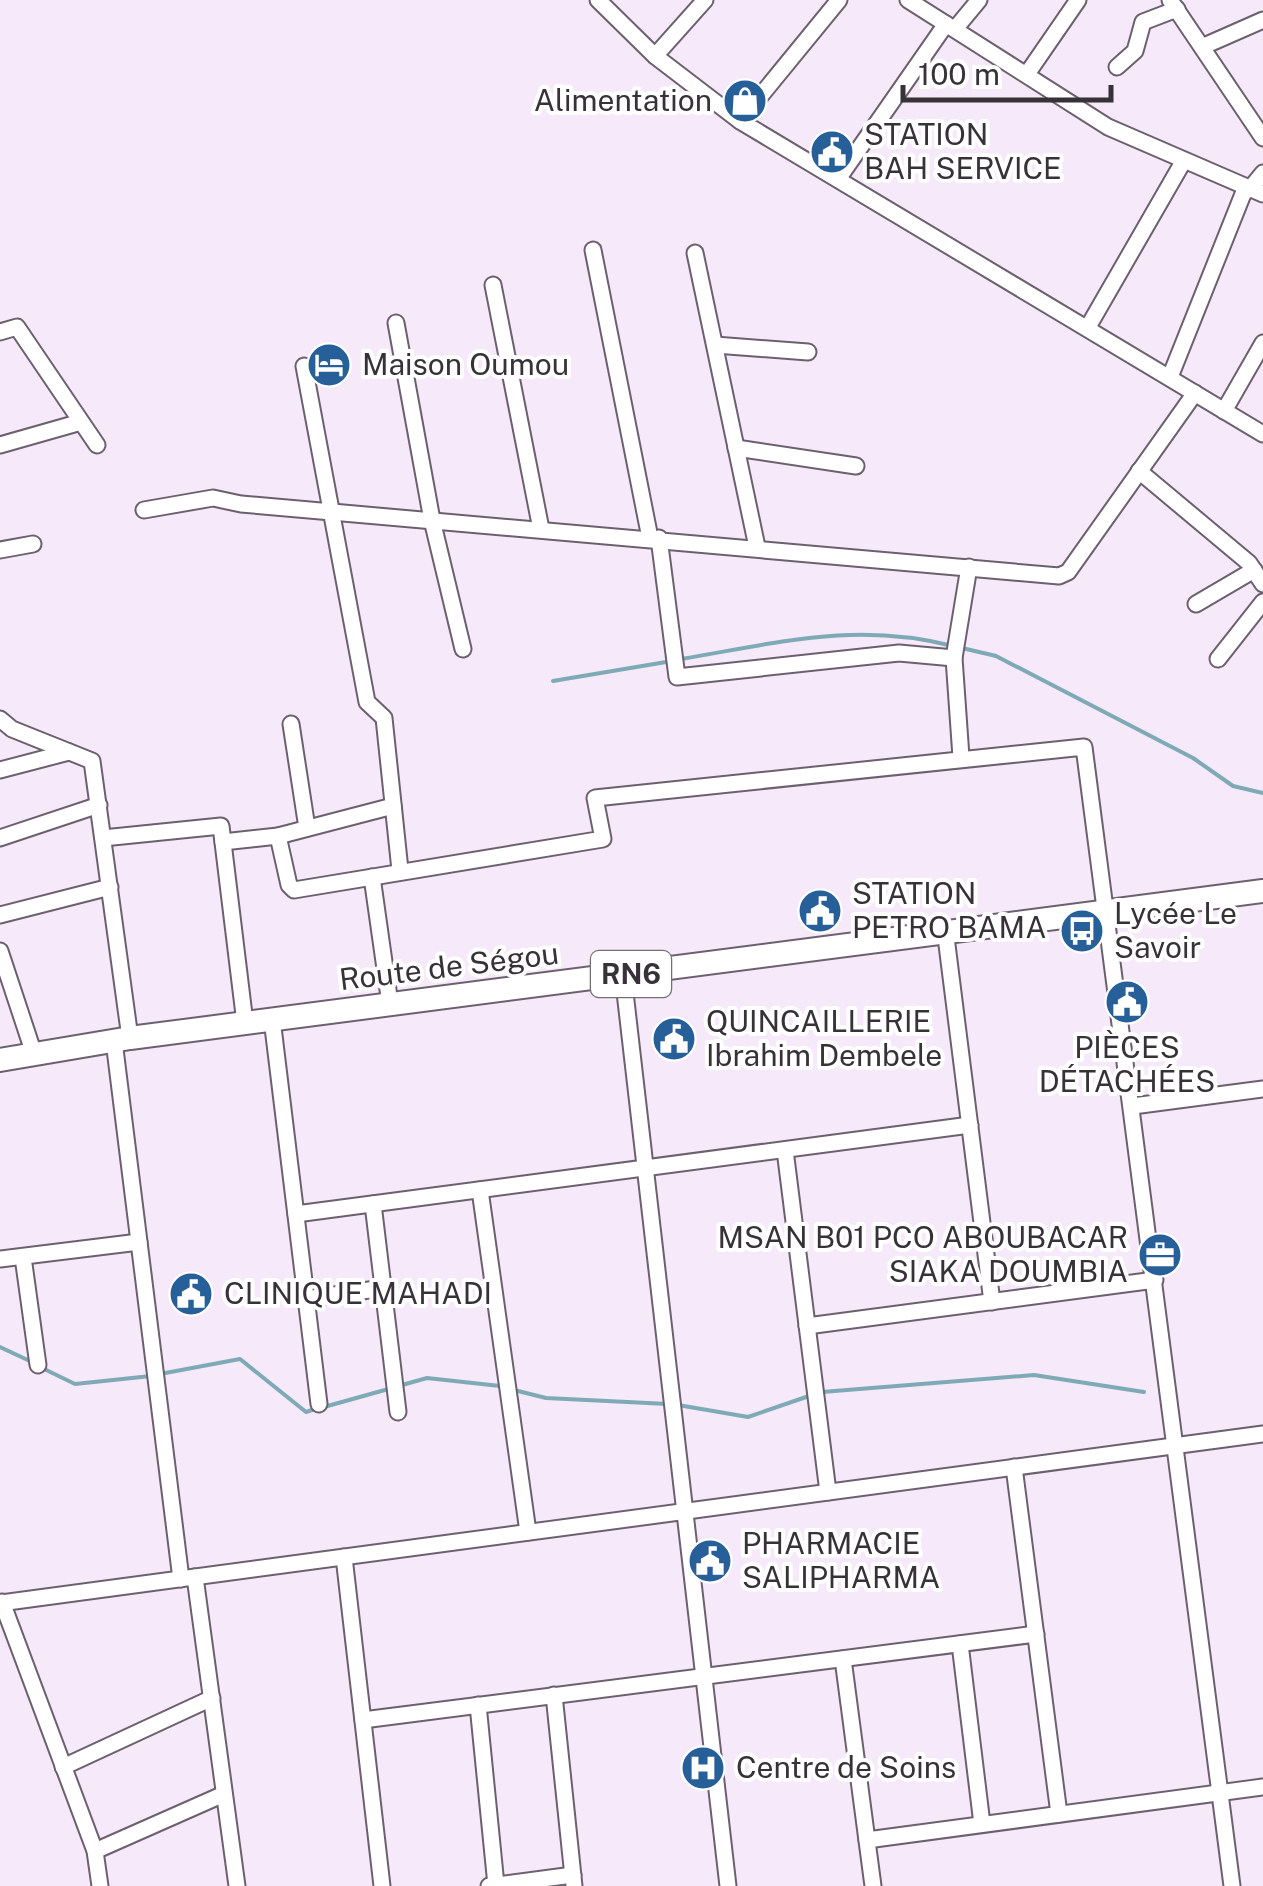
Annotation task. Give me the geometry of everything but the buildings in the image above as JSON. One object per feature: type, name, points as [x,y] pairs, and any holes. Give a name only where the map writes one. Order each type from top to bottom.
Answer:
[{"type":"highway","name":"Route de Ségou","points":[[0,1060],[122,1039],[945,929],[1263,891]]},
{"type":"street","points":[[598,0],[655,56],[740,121],[1263,434]]},
{"type":"street","points":[[655,56],[704,0]]},
{"type":"street","points":[[740,121],[839,0]]},
{"type":"street","points":[[908,0],[1108,127],[1252,191]]},
{"type":"street","points":[[838,179],[950,27],[980,0]]},
{"type":"street","points":[[1027,74],[1078,0]]},
{"type":"street","points":[[1117,68],[1134,51],[1144,22],[1174,4],[1263,138]]},
{"type":"street","points":[[1204,46],[1263,20]]},
{"type":"street","points":[[1088,328],[1183,162]]},
{"type":"street","points":[[1170,377],[1263,172]]},
{"type":"street","points":[[593,250],[655,538],[678,677],[900,653],[955,652]]},
{"type":"street","points":[[695,253],[757,547]]},
{"type":"street","points":[[493,285],[542,529]]},
{"type":"street","points":[[396,323],[432,520],[463,649]]},
{"type":"street","points":[[0,332],[17,327],[97,444]]},
{"type":"street","points":[[1224,411],[1263,342]]},
{"type":"street","points":[[715,344],[808,352]]},
{"type":"street","points":[[304,366],[367,702],[384,718],[400,870]]},
{"type":"street","points":[[144,510],[213,498],[241,504],[1064,575],[1195,393]]},
{"type":"street","points":[[0,445],[82,422]]},
{"type":"street","points":[[736,448],[856,466]]},
{"type":"street","points":[[1139,471],[1258,577],[1196,604]]},
{"type":"street","points":[[0,550],[32,544]]},
{"type":"street","points":[[961,758],[955,652],[969,567]]},
{"type":"street","points":[[1218,658],[1263,602]]},
{"type":"street","points":[[0,719],[92,760],[110,887],[139,1242],[188,1578],[212,1698],[236,1886]]},
{"type":"street","points":[[291,724],[307,828]]},
{"type":"street","points":[[278,836],[289,886],[294,890],[603,839],[595,798],[1084,747],[1232,1886]]},
{"type":"street","points":[[0,770],[70,752]]},
{"type":"street","points":[[0,838],[98,805]]},
{"type":"street","points":[[223,842],[278,836],[393,806]]},
{"type":"street","points":[[103,838],[221,826],[245,1023]]},
{"type":"street","points":[[372,878],[390,1004]]},
{"type":"street","points":[[0,916],[110,887]]},
{"type":"street","points":[[945,929],[992,1302]]},
{"type":"street","points":[[0,951],[34,1054]]},
{"type":"street","points":[[623,975],[728,1886]]},
{"type":"street","points":[[272,1020],[319,1404]]},
{"type":"street","points":[[1133,1106],[1263,1089]]},
{"type":"street","points":[[296,1214],[970,1125]]},
{"type":"street","points":[[785,1150],[828,1492]]},
{"type":"street","points":[[480,1190],[528,1532]]},
{"type":"street","points":[[373,1204],[398,1412]]},
{"type":"street","points":[[0,1260],[139,1242]]},
{"type":"street","points":[[23,1256],[38,1365]]},
{"type":"street","points":[[807,1326],[1155,1280]]},
{"type":"street","points":[[306,1299],[384,1288]]},
{"type":"street","points":[[100,1886],[95,1851],[1,1602],[1263,1434]]},
{"type":"street","points":[[1014,1468],[1059,1814]]},
{"type":"street","points":[[344,1557],[382,1886]]},
{"type":"street","points":[[362,1720],[1036,1634]]},
{"type":"street","points":[[960,1644],[982,1824]]},
{"type":"street","points":[[843,1659],[873,1886]]},
{"type":"street","points":[[489,1886],[574,1881],[554,1696]]},
{"type":"street","points":[[64,1766],[212,1698]]},
{"type":"street","points":[[478,1705],[496,1885]]},
{"type":"street","points":[[867,1840],[1263,1787]]},
{"type":"street","points":[[95,1851],[224,1794]]},
{"type":"waterway","points":[[681,659],[784,641],[849,635],[883,635],[953,646]]},
{"type":"waterway","points":[[962,648],[996,656],[1193,758],[1233,786],[1263,793]]},
{"type":"waterway","points":[[553,681],[672,661]]},
{"type":"waterway","points":[[0,1347],[32,1362]]},
{"type":"waterway","points":[[160,1374],[240,1359],[306,1412],[315,1409]]},
{"type":"waterway","points":[[40,1367],[75,1384],[151,1376]]},
{"type":"waterway","points":[[822,1392],[1034,1375],[1144,1392]]},
{"type":"waterway","points":[[402,1385],[427,1378],[500,1386]]},
{"type":"waterway","points":[[324,1407],[392,1388]]},
{"type":"waterway","points":[[514,1390],[546,1398],[668,1404]]},
{"type":"waterway","points":[[678,1405],[748,1417],[809,1396]]},
{"type":"place","name":"Alimentation","points":[[745,101]]},
{"type":"place","name":"STATION BAH SERVICE","points":[[832,152]]},
{"type":"place","name":"Maison Oumou","points":[[329,365]]},
{"type":"place","name":"STATION PETRO BAMA","points":[[820,911]]},
{"type":"place","name":"Lycée Le Savoir","points":[[1082,931]]},
{"type":"place","name":"PIÈCES DÉTACHÉES","points":[[1127,1002]]},
{"type":"place","name":"QUINCAILLERIE Ibrahim Dembele","points":[[674,1039]]},
{"type":"place","name":"MSAN B01 PCO ABOUBACAR SIAKA DOUMBIA","points":[[1160,1255]]},
{"type":"place","name":"CLINIQUE MAHADI","points":[[191,1294]]},
{"type":"place","name":"PHARMACIE SALIPHARMA","points":[[710,1561]]},
{"type":"place","name":"Centre de Soins","points":[[703,1768]]}]
